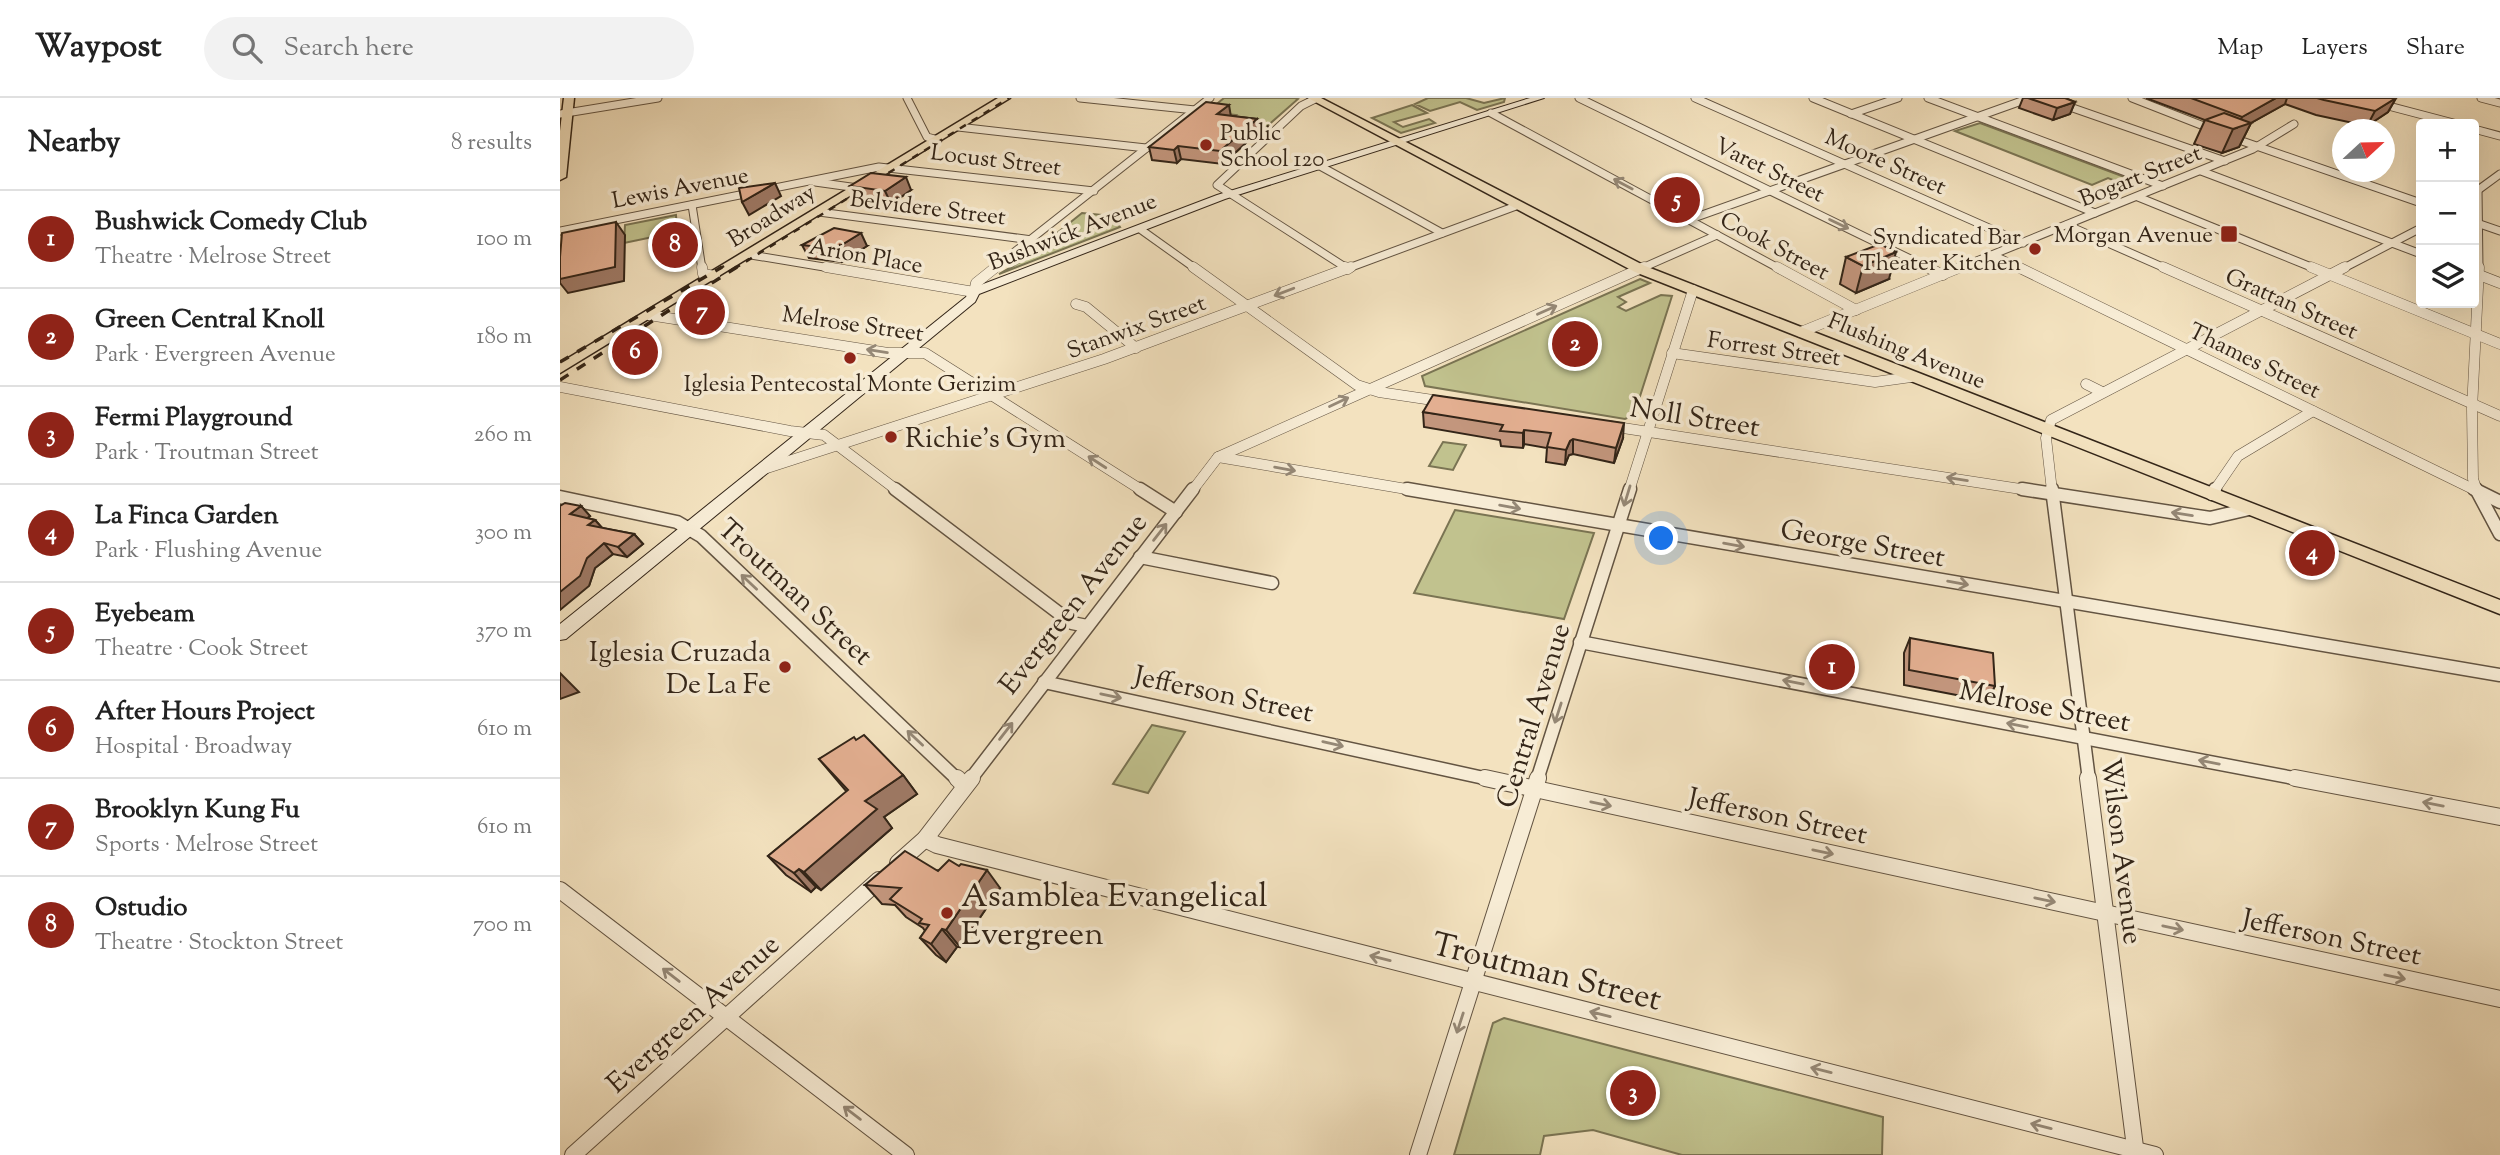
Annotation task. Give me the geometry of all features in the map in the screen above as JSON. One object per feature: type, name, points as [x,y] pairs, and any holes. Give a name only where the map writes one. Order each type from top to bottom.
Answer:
[{"type":"main road","points":[[560,177],[564,113],[569,98]]},
{"type":"main road","name":"Broadway","points":[[560,369],[1005,98]]},
{"type":"main road","name":"Bushwick Avenue","points":[[560,635],[906,353],[971,299],[974,292],[1229,194],[1539,98]]},
{"type":"main road","name":"Flushing Avenue","points":[[1314,99],[1640,270],[2500,607]]},
{"type":"street","points":[[564,113],[658,98]]},
{"type":"street","points":[[907,98],[927,137],[937,140]]},
{"type":"street","points":[[1080,98],[1195,110]]},
{"type":"street","points":[[974,292],[976,283],[1210,98]]},
{"type":"street","name":"Varet Street","points":[[1580,98],[1943,275]]},
{"type":"street","name":"Moore Street","points":[[1695,98],[2023,243]]},
{"type":"street","points":[[1813,98],[2095,213]]},
{"type":"street","points":[[1851,114],[1898,98]]},
{"type":"street","points":[[1928,98],[2163,186]]},
{"type":"street","points":[[1688,220],[2027,98]]},
{"type":"street","points":[[2044,98],[2225,161]]},
{"type":"street","points":[[2132,98],[2416,201]]},
{"type":"street","points":[[2358,98],[2438,119]]},
{"type":"street","points":[[2481,98],[2500,103]]},
{"type":"street","points":[[1314,99],[1301,106],[1218,182],[1218,188],[1349,269]]},
{"type":"street","name":"Cook Street","points":[[1491,113],[1856,310]]},
{"type":"street","name":"Bogart Street","points":[[1801,332],[2225,161],[2258,146],[2294,124]]},
{"type":"street","points":[[958,127],[1146,148]]},
{"type":"street","points":[[2479,130],[2500,135]]},
{"type":"street","points":[[1320,166],[1442,233]]},
{"type":"street","name":"Lewis Avenue","points":[[560,231],[879,167],[893,167]]},
{"type":"street","name":"Locust Street","points":[[893,167],[1094,191]]},
{"type":"street","points":[[2201,171],[2416,252]]},
{"type":"street","points":[[2479,189],[2500,174]]},
{"type":"street","name":"Lewis Avenue","points":[[808,181],[858,188]]},
{"type":"street","points":[[2138,197],[2500,344]]},
{"type":"street","points":[[692,205],[703,274],[715,276]]},
{"type":"street","name":"Stanwix Street","points":[[763,469],[1136,348],[1516,206]]},
{"type":"street","name":"Belvidere Street","points":[[819,212],[1032,240]]},
{"type":"street","points":[[2479,224],[2500,231]]},
{"type":"street","name":"Grattan Street","points":[[2067,225],[2500,416]]},
{"type":"street","points":[[1140,229],[1357,385],[1379,392],[1460,404]]},
{"type":"street","points":[[2048,429],[2051,420],[2416,231]]},
{"type":"street","name":"Evergreen Avenue","points":[[573,1155],[925,839],[1218,457],[1717,235]]},
{"type":"street","name":"Arion Place","points":[[751,255],[974,292]]},
{"type":"street","name":"Thames Street","points":[[1993,255],[2500,502]]},
{"type":"street","points":[[2479,275],[2500,283]]},
{"type":"street","points":[[1908,288],[1920,295]]},
{"type":"street","name":"Central Avenue","points":[[1418,1155],[1693,290]]},
{"type":"street","points":[[1076,304],[1086,307],[1136,348]]},
{"type":"street","points":[[2475,308],[2473,479],[2476,490],[2500,534]]},
{"type":"street","name":"Melrose Street","points":[[649,315],[888,353],[925,353],[1176,512]]},
{"type":"street","name":"Forrest Street","points":[[1672,354],[1875,382],[1912,377]]},
{"type":"street","points":[[2086,384],[2102,393]]},
{"type":"street","points":[[560,387],[824,435],[1072,623],[1087,626]]},
{"type":"street","points":[[2212,494],[2238,456],[2313,411]]},
{"type":"street","name":"Noll Street","points":[[1594,423],[2210,518],[2249,509]]},
{"type":"street","name":"Wilson Avenue","points":[[2048,429],[2046,438],[2052,493],[2136,1153]]},
{"type":"street","name":"George Street","points":[[1218,457],[2500,675]]},
{"type":"street","name":"Troutman Street","points":[[560,497],[677,522],[701,536],[964,785]]},
{"type":"street","points":[[1140,558],[1272,583]]},
{"type":"street","name":"Melrose Street","points":[[1580,642],[2500,817]]},
{"type":"street","name":"Jefferson Street","points":[[1044,682],[2500,999]]},
{"type":"street","name":"Troutman Street","points":[[925,839],[988,858],[2136,1153],[2155,1155]]},
{"type":"street","points":[[560,890],[906,1155]]},
{"type":"green space","points":[[1224,98],[1298,99],[1264,129],[1225,125],[1236,115],[1207,112]]},
{"type":"green space","points":[[1428,98],[1466,98],[1484,103],[1505,98],[1504,102],[1477,110],[1460,102],[1430,111],[1415,104]]},
{"type":"green space","points":[[1412,105],[1427,113],[1394,122],[1403,127],[1429,119],[1435,123],[1401,133],[1372,118]]},
{"type":"green space","points":[[1980,123],[2138,182],[2128,186],[2108,178],[2092,185],[1955,131]]},
{"type":"green space","points":[[1082,213],[1112,216],[1120,227],[999,274],[1022,261]]},
{"type":"green space","points":[[676,215],[677,232],[624,243],[625,225]]},
{"type":"green space","points":[[1640,279],[1650,283],[1618,297],[1626,302],[1618,307],[1626,311],[1661,295],[1672,296],[1634,415],[1625,419],[1425,386],[1422,376]]},
{"type":"green space","points":[[1443,442],[1466,445],[1453,470],[1429,466]]},
{"type":"green space","points":[[1455,510],[1594,533],[1564,619],[1414,593]]},
{"type":"green space","points":[[1152,725],[1185,732],[1148,793],[1113,784]]},
{"type":"green space","points":[[1504,1018],[1883,1117],[1882,1155],[1682,1155],[1593,1130],[1544,1136],[1540,1155],[1454,1155],[1493,1023]]},
{"type":"building","points":[[2028,98],[2065,98],[2075,102],[2057,108]]},
{"type":"building","points":[[2191,98],[2276,98],[2242,117]]},
{"type":"building","points":[[2317,98],[2396,98],[2375,111]]},
{"type":"building","points":[[1206,102],[1229,105],[1217,114],[1257,119],[1220,151],[1178,146],[1174,150],[1149,147]]},
{"type":"building","points":[[2224,113],[2251,123],[2233,129],[2205,120]]},
{"type":"building","points":[[871,173],[906,177],[885,191],[850,186]]},
{"type":"building","points":[[775,183],[742,202],[739,188]]},
{"type":"building","points":[[616,222],[615,267],[560,279],[562,233]]},
{"type":"building","points":[[834,228],[861,233],[835,249],[802,245]]},
{"type":"building","points":[[1880,244],[1896,252],[1863,266],[1846,257]]},
{"type":"building","points":[[1433,395],[1624,423],[1616,448],[1573,439],[1566,450],[1547,447],[1551,433],[1500,431],[1503,425],[1423,412]]},
{"type":"building","points":[[565,503],[581,506],[570,514],[595,520],[588,525],[634,534],[618,547],[604,543],[587,558],[580,576],[560,592],[560,506]]},
{"type":"building","points":[[1910,638],[1993,653],[1995,686],[1909,670]]},
{"type":"building","points":[[864,735],[903,775],[865,801],[877,809],[804,872],[799,869],[794,873],[768,856],[848,790],[819,759],[854,737],[856,740]]},
{"type":"building","points":[[905,851],[938,871],[949,860],[959,866],[961,864],[987,870],[946,930],[942,929],[931,944],[920,938],[929,925],[919,923],[922,919],[890,899],[901,888],[865,885]]},
{"type":"railway","points":[[734,269],[1009,98]]},
{"type":"railway","points":[[719,269],[724,266]]},
{"type":"railway","points":[[560,362],[722,267]]},
{"type":"railway","points":[[560,380],[737,267]]},
{"type":"place","name":"Public School 120","points":[[1206,145]]},
{"type":"place","name":"Eyebeam","points":[[1677,200]]},
{"type":"place","name":"Morgan Avenue","points":[[2229,234]]},
{"type":"place","name":"Ostudio","points":[[675,245]]},
{"type":"place","name":"Syndicated Bar Theater Kitchen","points":[[2035,249]]},
{"type":"place","name":"Brooklyn Kung Fu","points":[[702,312]]},
{"type":"place","name":"Green Central Knoll","points":[[1575,344]]},
{"type":"place","name":"After Hours Project","points":[[635,352]]},
{"type":"place","name":"Iglesia Pentecostal Monte Gerizim","points":[[850,358]]},
{"type":"place","name":"Richie's Gym","points":[[891,437]]},
{"type":"place","name":"La Finca Garden","points":[[2312,553]]},
{"type":"place","name":"Iglesia Cruzada De La Fe","points":[[785,667]]},
{"type":"place","name":"Bushwick Comedy Club","points":[[1832,667]]},
{"type":"place","name":"Asamblea Evangelical Evergreen","points":[[947,913]]},
{"type":"place","name":"Fermi Playground","points":[[1633,1093]]}]
